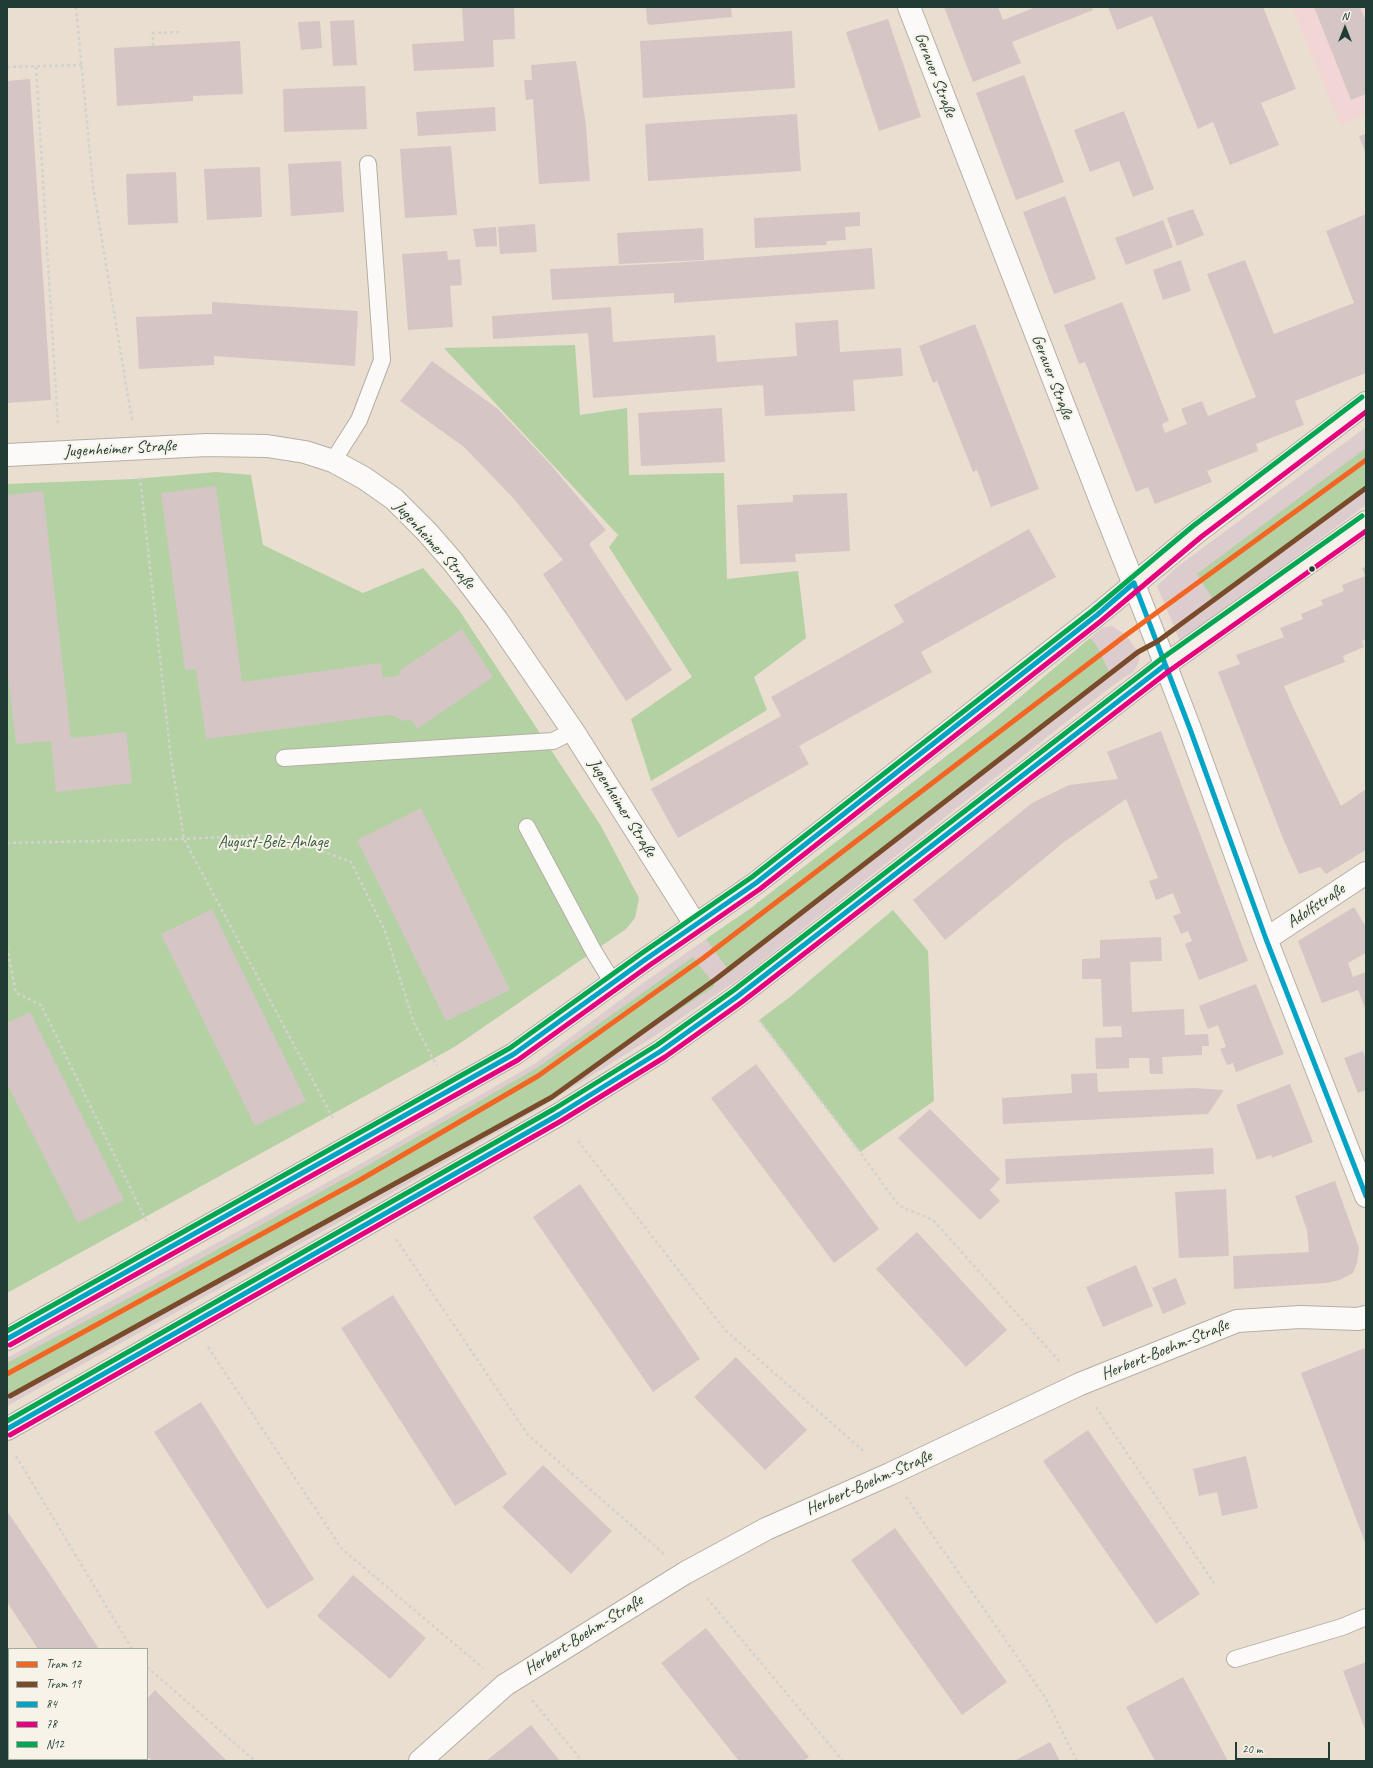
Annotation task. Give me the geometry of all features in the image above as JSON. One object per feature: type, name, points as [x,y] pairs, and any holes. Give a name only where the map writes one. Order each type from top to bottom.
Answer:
[{"type":"main road","points":[[7,1339],[514,1054],[695,924],[762,878],[1096,616],[1197,532],[1366,403]]},
{"type":"main road","points":[[7,1429],[558,1115],[661,1051],[738,996],[1165,665],[1366,522]]},
{"type":"street","name":"Gerauer Straße","points":[[909,7],[1134,583],[1190,729],[1266,939],[1366,1196]]},
{"type":"street","name":"Jugenheimer Straße","points":[[7,455],[220,444],[267,446],[304,452],[333,461],[364,478],[394,499],[427,532],[454,563],[497,620],[573,731],[695,924]]},
{"type":"street","name":"Adolfstraße","points":[[1266,939],[1366,873]]},
{"type":"street","name":"Herbert-Boehm-Straße","points":[[420,1761],[505,1685],[685,1572],[766,1529],[890,1474],[1080,1384],[1237,1321],[1300,1317],[1358,1319],[1366,1317]]},
{"type":"lane","points":[[333,461],[359,420],[382,360],[368,164]]},
{"type":"lane","points":[[284,758],[553,741],[573,731]]},
{"type":"lane","points":[[527,827],[594,952],[613,984]]},
{"type":"lane","points":[[1235,1659],[1342,1627],[1366,1617]]},
{"type":"path","points":[[76,7],[93,187],[138,448],[171,759],[184,839],[334,1120]]},
{"type":"path","points":[[153,46],[153,33],[182,32]]},
{"type":"path","points":[[7,67],[82,65]]},
{"type":"path","points":[[36,67],[58,429],[62,452]]},
{"type":"path","points":[[7,843],[184,839],[277,834],[352,862],[385,931],[414,1023],[437,1066]]},
{"type":"path","points":[[7,947],[16,993],[41,1005],[147,1222]]},
{"type":"path","points":[[759,1020],[860,1152],[899,1206],[933,1220],[1063,1365]]},
{"type":"path","name":"Herbert-Boehm-Straße","points":[[578,1140],[725,1330],[870,1456]]},
{"type":"path","points":[[395,1237],[528,1435],[666,1555]]},
{"type":"path","points":[[208,1346],[342,1549],[483,1668]]},
{"type":"path","name":"Herbert-Boehm-Straße","points":[[1094,1404],[1214,1583]]},
{"type":"path","points":[[16,1455],[131,1648]]},
{"type":"path","name":"Herbert-Boehm-Straße","points":[[904,1494],[1045,1697],[1077,1761]]},
{"type":"path","points":[[707,1598],[843,1761]]},
{"type":"path","points":[[148,1668],[255,1761]]},
{"type":"path","name":"Herbert-Boehm-Straße","points":[[530,1698],[582,1761]]},
{"type":"shaded area","points":[[1292,7],[1366,7],[1366,114],[1340,125]]},
{"type":"shaded area","points":[[1366,427],[1366,505],[1180,641],[1157,586],[1177,567]]},
{"type":"shaded area","points":[[1112,626],[1126,635],[1140,655],[1138,664],[1133,672],[1116,683],[739,979],[653,1037],[540,1108],[381,1199],[7,1406],[7,1358],[348,1171],[536,1063],[643,983],[751,908],[993,720],[1102,628]]},
{"type":"green space","points":[[575,345],[580,415],[627,408],[629,475],[724,473],[727,579],[798,571],[806,638],[754,677],[767,710],[651,781],[631,719],[692,677],[609,547],[618,535],[444,348]]},
{"type":"green space","points":[[1366,448],[1366,488],[1212,598],[1197,574]]},
{"type":"green space","name":"August-Belz-Anlage","points":[[216,472],[251,475],[263,545],[363,593],[423,568],[459,610],[601,826],[639,898],[635,918],[626,929],[456,1046],[7,1293],[7,484],[134,479]]},
{"type":"green space","points":[[1090,638],[1097,646],[1110,674],[730,972],[706,939],[751,908],[993,720]]},
{"type":"green space","points":[[893,910],[928,951],[934,1101],[860,1152],[759,1020],[790,997]]},
{"type":"green space","points":[[693,957],[715,986],[537,1104],[7,1400],[7,1363],[148,1288],[351,1175],[537,1068]]},
{"type":"green space","points":[[7,1694],[8,1760],[77,1761],[7,1761]]},
{"type":"building","points":[[462,7],[514,7],[515,39],[493,40],[494,67],[414,71],[412,44],[464,41]]},
{"type":"building","points":[[646,7],[731,7],[732,17],[650,25],[647,22]]},
{"type":"building","points":[[944,7],[998,7],[1003,20],[1036,7],[1092,7],[1093,10],[1012,42],[1021,63],[973,82]]},
{"type":"building","points":[[1108,7],[1263,7],[1296,89],[1261,103],[1279,145],[1230,165],[1213,122],[1198,129],[1152,16],[1117,30]]},
{"type":"building","points":[[1314,7],[1360,7],[1366,21],[1366,94],[1351,100]]},
{"type":"building","points":[[888,19],[921,117],[879,131],[846,32]]},
{"type":"building","points":[[354,20],[357,65],[333,66],[330,21]]},
{"type":"building","points":[[320,21],[322,48],[301,50],[298,22]]},
{"type":"building","points":[[792,31],[795,88],[643,98],[640,41]]},
{"type":"building","points":[[240,41],[243,94],[193,96],[193,101],[117,106],[114,48]]},
{"type":"building","points":[[576,61],[586,125],[590,181],[539,184],[533,99],[526,100],[524,80],[532,80],[531,65]]},
{"type":"building","points":[[1024,75],[1064,182],[1016,200],[976,93]]},
{"type":"building","points":[[30,79],[51,400],[7,403],[7,81]]},
{"type":"building","points":[[365,86],[367,129],[284,132],[283,89]]},
{"type":"building","points":[[495,107],[496,131],[418,136],[416,112]]},
{"type":"building","points":[[1124,111],[1154,189],[1133,197],[1119,161],[1090,172],[1074,130]]},
{"type":"building","points":[[797,114],[801,171],[648,181],[645,124]]},
{"type":"building","points":[[1366,134],[1366,154],[1359,136]]},
{"type":"building","points":[[451,146],[457,215],[405,218],[400,149]]},
{"type":"building","points":[[341,161],[344,212],[291,216],[288,164]]},
{"type":"building","points":[[260,167],[262,217],[207,220],[204,169]]},
{"type":"building","points":[[176,172],[178,223],[128,225],[126,174]]},
{"type":"building","points":[[1065,196],[1096,279],[1054,294],[1023,212]]},
{"type":"building","points":[[1193,209],[1204,235],[1177,246],[1167,218]]},
{"type":"building","points":[[860,212],[860,226],[845,227],[846,240],[827,241],[826,245],[755,248],[754,218]]},
{"type":"building","points":[[1366,214],[1366,373],[1295,401],[1304,425],[1256,444],[1258,451],[1207,471],[1212,482],[1155,504],[1148,487],[1136,492],[1085,362],[1079,364],[1064,325],[1122,302],[1169,421],[1162,424],[1165,433],[1187,424],[1181,409],[1202,401],[1208,416],[1256,397],[1207,274],[1245,260],[1274,334],[1354,303],[1326,231]]},
{"type":"building","points":[[1163,220],[1173,247],[1126,265],[1115,238]]},
{"type":"building","points":[[535,224],[537,252],[500,254],[498,227]]},
{"type":"building","points":[[496,227],[497,246],[476,247],[473,229]]},
{"type":"building","points":[[703,228],[704,260],[619,264],[617,233]]},
{"type":"building","points":[[872,248],[875,289],[674,303],[674,293],[552,300],[550,269],[672,263]]},
{"type":"building","points":[[447,251],[448,260],[460,259],[462,285],[450,286],[453,327],[408,330],[402,254]]},
{"type":"building","points":[[1181,260],[1191,291],[1163,300],[1153,270]]},
{"type":"building","points":[[212,302],[358,311],[355,366],[214,356],[214,365],[139,369],[136,317],[212,314]]},
{"type":"building","points":[[611,307],[613,342],[715,335],[717,362],[797,356],[795,323],[838,320],[840,352],[901,348],[903,376],[853,380],[855,411],[765,416],[763,385],[593,398],[588,333],[493,339],[492,316]]},
{"type":"building","points":[[975,324],[1039,489],[991,507],[977,470],[973,472],[937,381],[933,383],[919,346]]},
{"type":"building","points":[[432,361],[498,409],[550,464],[606,530],[589,544],[672,670],[626,701],[543,574],[563,560],[514,499],[464,447],[400,401]]},
{"type":"building","points":[[722,408],[725,462],[641,466],[638,413]]},
{"type":"building","points":[[216,486],[242,682],[381,663],[383,678],[400,675],[400,670],[462,629],[493,677],[417,729],[411,719],[404,721],[392,715],[388,715],[206,739],[196,669],[185,670],[161,493]]},
{"type":"building","points":[[43,491],[71,738],[126,732],[132,783],[56,792],[51,741],[16,744],[7,667],[7,495]]},
{"type":"building","points":[[847,493],[850,551],[795,554],[796,562],[740,564],[737,505],[793,502],[793,495]]},
{"type":"building","points":[[1029,529],[1056,577],[921,652],[932,672],[799,746],[809,764],[678,838],[651,789],[781,716],[771,697],[904,622],[894,605]]},
{"type":"building","points":[[1366,567],[1366,639],[1362,641],[1364,647],[1343,656],[1345,662],[1284,686],[1341,806],[1366,789],[1366,850],[1326,874],[1320,867],[1299,874],[1284,841],[1218,672],[1240,664],[1236,655],[1284,637],[1280,628],[1303,619],[1301,614],[1323,605],[1321,600],[1344,591],[1342,585],[1365,576],[1362,568]]},
{"type":"building","points":[[1161,731],[1248,961],[1199,980],[1185,944],[1192,941],[1188,931],[1181,934],[1173,916],[1181,913],[1173,893],[1156,900],[1149,881],[1158,878],[1126,799],[1064,842],[945,940],[913,900],[1032,803],[1069,785],[1118,779],[1107,752]]},
{"type":"building","points":[[421,808],[510,990],[446,1021],[357,840]]},
{"type":"building","points":[[1354,907],[1366,927],[1366,953],[1348,963],[1353,977],[1366,972],[1366,1011],[1358,990],[1322,1003],[1298,941]]},
{"type":"building","points":[[212,909],[306,1101],[255,1126],[161,934]]},
{"type":"building","points":[[1161,937],[1162,961],[1130,962],[1132,1012],[1184,1009],[1185,1035],[1208,1034],[1209,1046],[1202,1046],[1202,1055],[1162,1057],[1163,1074],[1150,1074],[1149,1058],[1129,1058],[1129,1068],[1096,1069],[1095,1038],[1122,1037],[1121,1026],[1103,1027],[1101,979],[1082,979],[1082,959],[1100,958],[1100,940]]},
{"type":"building","points":[[1256,984],[1284,1054],[1236,1072],[1233,1063],[1227,1065],[1220,1049],[1226,1047],[1218,1025],[1208,1029],[1199,1006]]},
{"type":"building","points":[[30,1012],[124,1200],[78,1223],[7,1084],[7,1023]]},
{"type":"building","points":[[1363,1051],[1366,1060],[1366,1090],[1358,1093],[1344,1058]]},
{"type":"building","points":[[756,1064],[879,1229],[834,1263],[711,1098]]},
{"type":"building","points":[[1097,1073],[1098,1092],[1194,1088],[1224,1090],[1208,1114],[1003,1124],[1002,1098],[1072,1093],[1071,1074]]},
{"type":"building","points":[[1290,1084],[1313,1142],[1272,1158],[1271,1155],[1257,1160],[1236,1105]]},
{"type":"building","points":[[930,1109],[1000,1179],[990,1190],[1000,1201],[980,1220],[898,1138]]},
{"type":"building","points":[[1213,1148],[1214,1174],[1006,1184],[1005,1159]]},
{"type":"building","points":[[1335,1181],[1359,1248],[1357,1263],[1353,1273],[1340,1280],[1326,1283],[1234,1289],[1233,1256],[1309,1252],[1307,1230],[1295,1196]]},
{"type":"building","points":[[580,1184],[700,1359],[653,1392],[533,1217]]},
{"type":"building","points":[[1226,1189],[1229,1256],[1179,1258],[1175,1192]]},
{"type":"building","points":[[917,1232],[1007,1330],[966,1367],[876,1269]]},
{"type":"building","points":[[1136,1265],[1153,1306],[1103,1327],[1086,1287]]},
{"type":"building","points":[[1176,1278],[1186,1304],[1163,1314],[1152,1288]]},
{"type":"building","points":[[393,1295],[507,1474],[455,1506],[341,1328]]},
{"type":"building","points":[[1365,1348],[1366,1351],[1366,1545],[1301,1373]]},
{"type":"building","points":[[736,1357],[807,1430],[765,1470],[694,1397]]},
{"type":"building","points":[[201,1402],[314,1579],[267,1609],[154,1432]]},
{"type":"building","points":[[1088,1430],[1200,1594],[1156,1624],[1043,1461]]},
{"type":"building","points":[[1246,1456],[1258,1508],[1222,1516],[1217,1492],[1199,1496],[1193,1469]]},
{"type":"building","points":[[543,1465],[612,1531],[571,1574],[502,1507]]},
{"type":"building","points":[[7,1511],[98,1648],[37,1648],[7,1602]]},
{"type":"building","points":[[895,1528],[1007,1682],[962,1715],[851,1560]]},
{"type":"building","points":[[353,1575],[426,1638],[390,1679],[317,1616]]},
{"type":"building","points":[[706,1628],[809,1757],[803,1761],[739,1761],[661,1663]]},
{"type":"building","points":[[1366,1662],[1366,1732],[1343,1671]]},
{"type":"building","points":[[1183,1677],[1228,1761],[1155,1761],[1126,1707]]},
{"type":"building","points":[[155,1690],[227,1761],[152,1761],[148,1757],[148,1698]]},
{"type":"building","points":[[531,1725],[560,1761],[486,1761]]},
{"type":"building","points":[[1050,1742],[1060,1761],[1014,1761]]},
{"type":"tram line","name":"12","points":[[7,1374],[360,1180],[538,1076],[702,959],[1126,635],[1366,460]]},
{"type":"tram line","name":"19","points":[[10,1396],[552,1097],[716,979],[1138,652],[1158,641],[1366,488]]},
{"type":"transit line","name":"N12","points":[[7,1331],[510,1048],[642,953],[752,877],[1093,610],[1193,526],[1362,397]]},
{"type":"transit line","name":"78","points":[[10,1345],[518,1060],[650,965],[760,889],[1101,621],[1201,537],[1366,412]]},
{"type":"transit line","name":"N12","points":[[7,1421],[554,1109],[657,1045],[734,990],[1161,659],[1362,516]]},
{"type":"transit line","name":"78","points":[[10,1435],[561,1121],[665,1057],[742,1002],[1169,671],[1366,531]]},
{"type":"transit line","name":"84","points":[[7,1339],[514,1054],[646,959],[756,883],[1097,615],[1134,583],[1190,729],[1266,939],[1366,1196]]},
{"type":"transit line","name":"84","points":[[7,1429],[558,1115],[661,1051],[738,996],[1165,665]]}]
